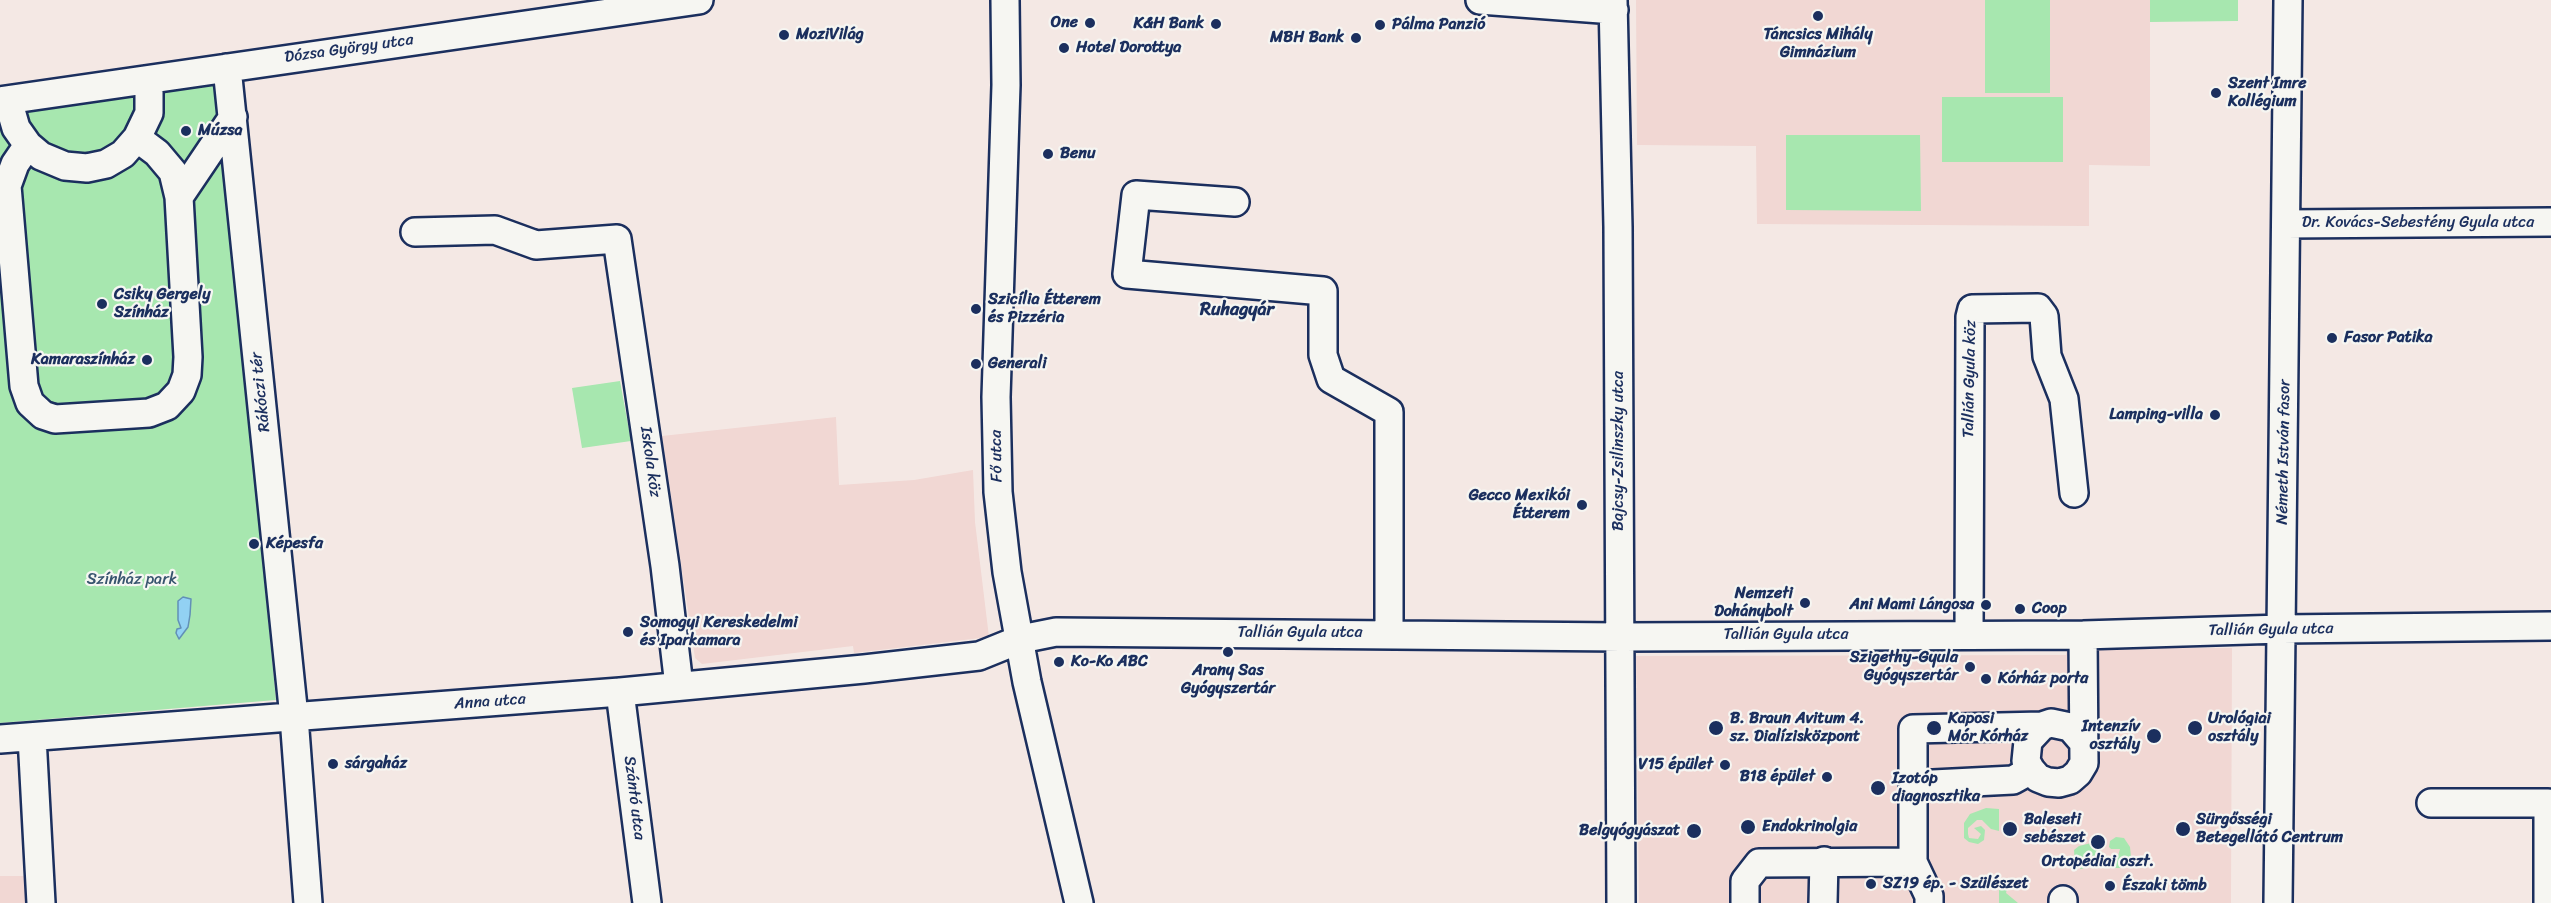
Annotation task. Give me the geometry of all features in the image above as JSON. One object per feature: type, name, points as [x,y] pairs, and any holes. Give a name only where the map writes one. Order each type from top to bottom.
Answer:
[{"type":"street","name":"Dózsa György utca","points":[[4,100],[699,0]]},
{"type":"street","name":"Fő utca","points":[[1005,0],[1006,86],[996,386],[998,481],[1007,572],[1027,682],[1079,903]]},
{"type":"street","points":[[1480,0],[1613,5]]},
{"type":"street","name":"Németh István fasor","points":[[2278,903],[2288,0]]},
{"type":"street","name":"Bajcsy-Zsilinszky utca","points":[[1613,5],[1621,637],[1621,903]]},
{"type":"street","name":"Rákóczi tér","points":[[227,68],[294,717],[308,903]]},
{"type":"street","points":[[4,100],[16,128],[28,145],[40,156],[65,166],[87,168],[106,164],[123,154],[137,138],[148,113],[149,80]]},
{"type":"street","points":[[179,197],[233,117]]},
{"type":"street","points":[[28,145],[15,164],[8,186],[24,386],[30,403],[42,415],[55,419],[149,413],[166,406],[181,391],[188,375],[188,357],[179,197],[173,172],[157,153],[137,138]]},
{"type":"street","points":[[1235,202],[1136,195],[1127,274],[1323,291],[1323,355],[1331,379],[1389,412],[1389,633]]},
{"type":"street","name":"Dr. Kovács-Sebestény Gyula utca","points":[[2286,224],[2551,222]]},
{"type":"street","name":"Iskola köz","points":[[415,232],[495,230],[536,245],[618,239],[665,566],[679,686]]},
{"type":"street","name":"Tallián Gyula köz","points":[[1969,634],[1970,317],[1972,309],[2038,308],[2044,316],[2047,356],[2064,399],[2074,493]]},
{"type":"street","name":"Tallián Gyula utca","points":[[1021,639],[1056,632],[1389,633],[1621,637],[2083,634],[2551,626]]},
{"type":"street","points":[[2042,726],[2028,741],[2025,751],[2031,770],[2038,778],[2048,782],[2059,783],[2070,780],[2084,764],[2085,753],[2083,742],[2083,634]]},
{"type":"street","name":"Anna utca","points":[[979,656],[1021,639]]},
{"type":"street","name":"Anna utca","points":[[0,739],[620,692],[979,656],[999,658],[1013,666],[1027,682]]},
{"type":"street","name":"Szántó utca","points":[[620,692],[647,903]]},
{"type":"street","points":[[1929,903],[1929,896],[1913,862],[1913,729],[2042,726],[2051,723],[2070,727],[2083,742]]},
{"type":"street","points":[[32,737],[41,903]]},
{"type":"street","points":[[1913,784],[2013,780],[2031,770]]},
{"type":"street","points":[[2431,803],[2548,803],[2548,903]]},
{"type":"street","points":[[1823,903],[1824,861]]},
{"type":"street","points":[[1745,903],[1745,881],[1759,863],[1913,862]]},
{"type":"shaded area","points":[[1636,0],[2150,0],[2150,166],[2089,165],[2089,226],[1757,224],[1756,146],[1637,145]]},
{"type":"shaded area","points":[[836,417],[839,485],[914,480],[973,470],[975,522],[989,637],[854,653],[853,646],[702,664],[695,658],[662,436]]},
{"type":"shaded area","name":"Kaposi Mór Kórház","points":[[2067,648],[2232,648],[2231,903],[1639,903],[1636,656],[2066,655]]},
{"type":"shaded area","points":[[0,876],[30,876],[52,903],[0,903]]},
{"type":"green space","points":[[1985,0],[2050,0],[2050,93],[1985,93]]},
{"type":"green space","points":[[2150,0],[2238,0],[2238,21],[2150,22]]},
{"type":"green space","name":"Színház park","points":[[216,85],[276,700],[0,723],[0,111]]},
{"type":"green space","points":[[1942,97],[2063,97],[2063,162],[1942,162]]},
{"type":"green space","points":[[1786,135],[1920,135],[1921,211],[1786,210]]},
{"type":"green space","points":[[620,381],[631,441],[582,448],[572,388]]},
{"type":"green space","points":[[1986,808],[1999,809],[1999,831],[1991,829],[1982,820],[1977,820],[1968,828],[1969,838],[1978,839],[1981,834],[1974,828],[1981,826],[1985,830],[1984,840],[1978,844],[1969,842],[1964,838],[1964,823],[1970,814]]},
{"type":"green space","points":[[2116,837],[2124,838],[2130,847],[2131,857],[2123,868],[2108,868],[2089,853],[2085,854],[2084,859],[2087,867],[2081,869],[2075,864],[2074,850],[2091,843],[2108,857],[2118,856],[2120,849],[2109,847],[2110,841]]},
{"type":"green space","points":[[1999,884],[2008,884],[2006,893],[2018,903],[1999,903]]},
{"type":"water","points":[[183,597],[191,599],[190,615],[188,627],[179,639],[176,633],[177,629],[181,628],[178,620],[178,601]]},
{"type":"place","name":"Táncsics Mihály Gimnázium","points":[[1818,16]]},
{"type":"place","name":"One","points":[[1090,23]]},
{"type":"place","name":"K&H Bank","points":[[1216,24]]},
{"type":"place","name":"Pálma Panzió","points":[[1380,25]]},
{"type":"place","name":"MoziVilág","points":[[784,35]]},
{"type":"place","name":"MBH Bank","points":[[1356,38]]},
{"type":"place","name":"Hotel Dorottya","points":[[1064,48]]},
{"type":"place","name":"Szent Imre Kollégium","points":[[2216,93]]},
{"type":"place","name":"Múzsa","points":[[186,131]]},
{"type":"place","name":"Benu","points":[[1048,154]]},
{"type":"place","name":"Csiky Gergely Színház","points":[[102,304]]},
{"type":"place","name":"Szicília Étterem és Pizzéria","points":[[976,309]]},
{"type":"place","name":"Fasor Patika","points":[[2332,338]]},
{"type":"place","name":"Kamaraszínház","points":[[147,360]]},
{"type":"place","name":"Generali","points":[[976,364]]},
{"type":"place","name":"Lamping-villa","points":[[2215,415]]},
{"type":"place","name":"Gecco Mexikói Étterem","points":[[1582,505]]},
{"type":"place","name":"Képesfa","points":[[254,544]]},
{"type":"place","name":"Nemzeti Dohánybolt","points":[[1805,603]]},
{"type":"place","name":"Ani Mami Lángosa","points":[[1986,605]]},
{"type":"place","name":"Coop","points":[[2020,609]]},
{"type":"place","name":"Somogyi Kereskedelmi és Iparkamara","points":[[628,632]]},
{"type":"place","name":"Arany Sas Gyógyszertár","points":[[1228,652]]},
{"type":"place","name":"Ko-Ko ABC","points":[[1059,662]]},
{"type":"place","name":"Szigethy-Gyula Gyógyszertár","points":[[1970,667]]},
{"type":"place","name":"Kórház porta","points":[[1986,679]]},
{"type":"place","name":"B. Braun Avitum 4. sz. Dialízisközpont","points":[[1716,728]]},
{"type":"place","name":"Kaposi Mór Kórház","points":[[1934,728]]},
{"type":"place","name":"Urológiai osztály","points":[[2195,728]]},
{"type":"place","name":"Intenzív osztály","points":[[2154,736]]},
{"type":"place","name":"sárgaház","points":[[333,764]]},
{"type":"place","name":"V15 épület","points":[[1725,765]]},
{"type":"place","name":"B18 épület","points":[[1827,777]]},
{"type":"place","name":"Izotóp diagnosztika","points":[[1878,788]]},
{"type":"place","name":"Endokrinolgia","points":[[1748,827]]},
{"type":"place","name":"Baleseti sebészet","points":[[2010,829]]},
{"type":"place","name":"Sürgősségi Betegellátó Centrum","points":[[2183,829]]},
{"type":"place","name":"Belgyógyászat","points":[[1694,831]]},
{"type":"place","name":"Ortopédiai oszt.","points":[[2098,842]]},
{"type":"place","name":"SZ19 ép. - Szülészet","points":[[1871,884]]},
{"type":"place","name":"Északi tömb","points":[[2110,886]]},
{"type":"district","name":"Ruhagyár","points":[[1237,310]]}]
